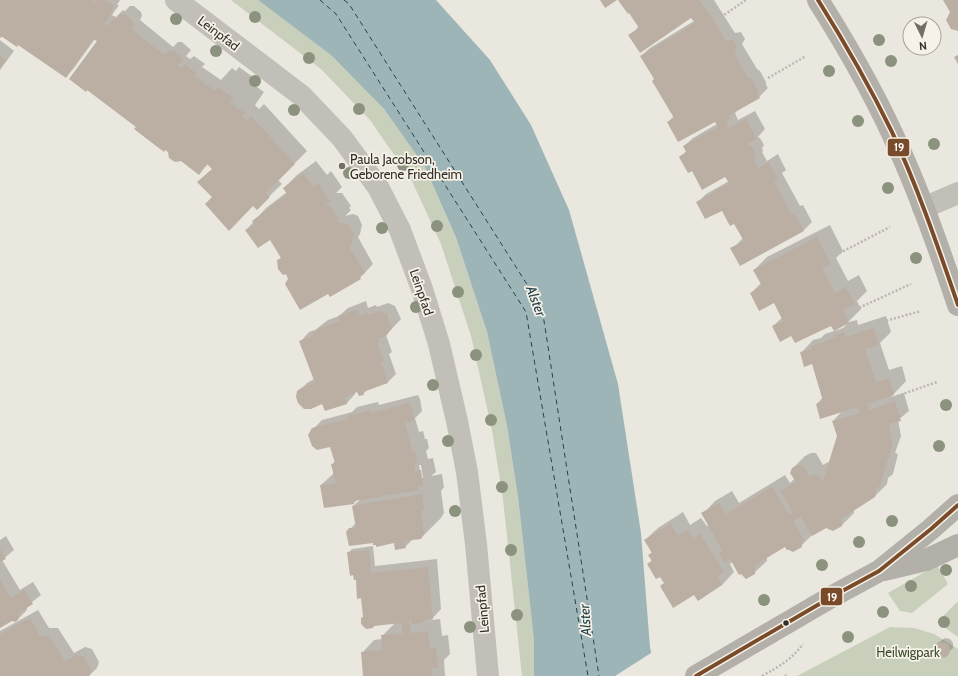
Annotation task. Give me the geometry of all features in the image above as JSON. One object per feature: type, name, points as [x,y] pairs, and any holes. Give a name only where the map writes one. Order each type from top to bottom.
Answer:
[{"type":"main road","points":[[818,0],[842,38],[901,152],[958,304]]},
{"type":"main road","points":[[696,676],[833,596],[879,571],[958,505]]},
{"type":"main road","points":[[879,571],[926,560],[958,545]]},
{"type":"street","name":"Leinpfad","points":[[176,0],[302,96],[342,138],[378,187],[400,230],[422,289],[439,344],[467,472],[476,544],[488,676]]},
{"type":"street","points":[[923,208],[958,194]]},
{"type":"path","points":[[721,17],[746,0]]},
{"type":"path","points":[[768,78],[806,56]]},
{"type":"path","points":[[836,255],[890,227]]},
{"type":"path","points":[[852,311],[911,284]]},
{"type":"path","points":[[867,326],[921,310]]},
{"type":"path","points":[[897,396],[937,382]]},
{"type":"green space","points":[[231,0],[258,0],[332,56],[384,109],[425,167],[456,239],[487,332],[507,426],[518,497],[534,640],[534,676],[522,676],[503,499],[492,430],[471,336],[441,244],[411,179],[370,120],[321,69]]},
{"type":"green space","points":[[937,565],[948,584],[912,613],[900,611],[888,593]]},
{"type":"green space","points":[[958,602],[958,637],[937,622]]},
{"type":"green space","name":"Heilwigpark","points":[[890,627],[914,628],[934,634],[958,649],[958,676],[797,676]]},
{"type":"water","name":"Alster","points":[[258,0],[436,0],[490,60],[531,125],[569,210],[618,384],[641,533],[650,647],[656,676],[534,676],[534,640],[518,497],[507,426],[487,332],[456,238],[425,167],[384,109],[332,56]]},
{"type":"pier","points":[[653,652],[658,676],[615,676],[651,653]]},
{"type":"building","points":[[0,0],[92,0],[95,2],[96,0],[105,0],[114,6],[111,14],[104,24],[107,26],[114,18],[117,19],[120,14],[125,14],[132,20],[134,25],[132,29],[147,42],[165,55],[169,50],[173,50],[181,56],[183,60],[178,65],[182,68],[185,64],[197,74],[195,76],[215,91],[218,87],[234,98],[230,103],[245,113],[242,117],[247,121],[251,116],[295,164],[266,193],[270,197],[257,210],[253,206],[229,231],[205,204],[212,197],[197,182],[212,169],[207,164],[199,175],[181,161],[175,162],[169,158],[168,152],[165,150],[164,152],[134,129],[136,127],[87,90],[86,92],[69,79],[97,41],[93,39],[66,78],[18,45],[17,47],[1,36],[0,38]]},
{"type":"building","points":[[600,0],[617,0],[605,8]]},
{"type":"building","points":[[618,0],[699,0],[710,14],[726,41],[733,40],[737,48],[734,53],[748,78],[752,79],[760,98],[728,116],[730,119],[726,122],[729,128],[746,119],[757,139],[747,144],[752,146],[756,155],[753,156],[754,161],[758,168],[769,162],[778,179],[774,181],[791,214],[794,213],[804,231],[740,266],[730,248],[744,241],[734,224],[730,226],[722,211],[705,219],[696,202],[729,183],[725,177],[702,190],[692,171],[688,173],[679,157],[686,152],[683,146],[718,127],[715,122],[678,142],[667,122],[674,118],[652,81],[654,79],[640,56],[695,23],[691,18],[640,53],[628,35],[639,28]]},
{"type":"building","points":[[943,0],[958,0],[958,31],[951,29],[946,20],[950,12]]},
{"type":"building","points":[[0,55],[6,60],[0,68]]},
{"type":"building","points":[[958,55],[958,64],[954,57]]},
{"type":"building","points":[[303,173],[314,187],[318,183],[330,201],[324,206],[329,205],[339,219],[337,221],[339,223],[349,225],[354,234],[352,243],[349,247],[365,273],[359,276],[361,279],[330,297],[328,294],[300,310],[285,284],[288,279],[286,274],[283,275],[278,269],[277,260],[281,258],[270,240],[258,248],[245,230],[255,225],[252,221],[287,194],[283,188]]},
{"type":"building","points":[[817,237],[831,264],[822,268],[835,293],[846,287],[855,304],[843,310],[849,323],[834,331],[831,326],[795,343],[791,336],[780,342],[772,326],[783,321],[774,303],[759,311],[750,293],[762,286],[753,270]]},
{"type":"building","points":[[357,309],[360,316],[379,311],[385,314],[387,313],[392,329],[387,335],[378,339],[379,342],[377,343],[384,361],[381,362],[388,383],[363,392],[364,395],[359,396],[357,392],[345,397],[347,404],[325,411],[322,404],[311,409],[304,409],[298,403],[296,397],[297,391],[303,387],[315,383],[299,341],[313,336],[312,332],[319,330],[318,329],[340,321],[338,316]]},
{"type":"building","points":[[874,328],[879,345],[865,349],[876,382],[889,378],[894,395],[867,404],[869,410],[895,401],[901,421],[889,424],[892,445],[880,487],[877,487],[875,497],[841,519],[842,526],[833,531],[826,528],[812,536],[801,517],[793,521],[804,540],[802,542],[802,547],[793,552],[787,550],[785,547],[755,565],[755,574],[746,579],[741,574],[739,575],[730,559],[725,563],[719,553],[723,551],[701,513],[719,503],[726,514],[772,487],[789,515],[793,512],[780,491],[796,482],[790,473],[792,468],[798,465],[803,466],[810,477],[815,474],[823,481],[837,436],[832,421],[860,413],[858,407],[820,419],[816,404],[823,401],[812,364],[804,367],[800,352],[812,349],[811,346],[836,338],[835,335],[844,332],[846,337]]},
{"type":"building","points":[[409,403],[412,408],[414,421],[405,423],[412,451],[415,451],[417,462],[414,463],[415,471],[421,470],[423,486],[418,486],[419,490],[354,501],[354,504],[324,508],[320,485],[336,484],[331,464],[335,463],[330,447],[317,450],[312,446],[308,435],[312,428],[348,419],[347,416],[370,410],[371,413]]},
{"type":"building","points":[[422,494],[424,509],[421,512],[424,534],[421,539],[404,541],[406,548],[395,550],[394,543],[376,547],[373,543],[349,546],[346,532],[349,528],[356,528],[352,506]]},
{"type":"building","points":[[670,524],[678,536],[688,530],[694,538],[700,534],[724,572],[717,576],[722,585],[698,601],[694,595],[673,608],[660,586],[664,583],[660,577],[656,579],[647,564],[652,561],[648,555],[652,553],[644,540]]},
{"type":"building","points":[[0,549],[6,559],[0,562]]},
{"type":"building","points":[[369,550],[371,573],[428,567],[433,619],[424,620],[423,623],[413,624],[409,621],[411,633],[428,631],[430,648],[436,648],[438,668],[431,668],[432,676],[363,676],[361,652],[382,650],[381,635],[402,634],[402,623],[374,626],[373,628],[366,629],[361,624],[361,618],[363,617],[361,598],[357,599],[356,580],[354,580],[353,575],[350,576],[347,552]]},
{"type":"building","points":[[0,580],[11,598],[24,590],[33,604],[20,612],[18,620],[15,622],[12,621],[0,628]]},
{"type":"building","points":[[30,618],[40,636],[49,636],[65,661],[76,655],[84,657],[91,671],[89,676],[0,676],[0,634]]},
{"type":"building","points":[[939,642],[945,642],[950,647],[948,656],[945,658],[939,658],[934,653],[934,647]]},
{"type":"ferry route","points":[[320,0],[336,14],[526,312],[588,676]]},
{"type":"ferry route","points":[[344,0],[349,4],[542,308],[599,676]]},
{"type":"transit line","name":"19","points":[[818,0],[857,65],[892,132],[919,196],[958,305]]},
{"type":"transit line","name":"19","points":[[696,676],[833,596],[879,571],[958,505]]},
{"type":"place","name":"Paula Jacobson, Geborene Friedheim","points":[[342,166]]}]
